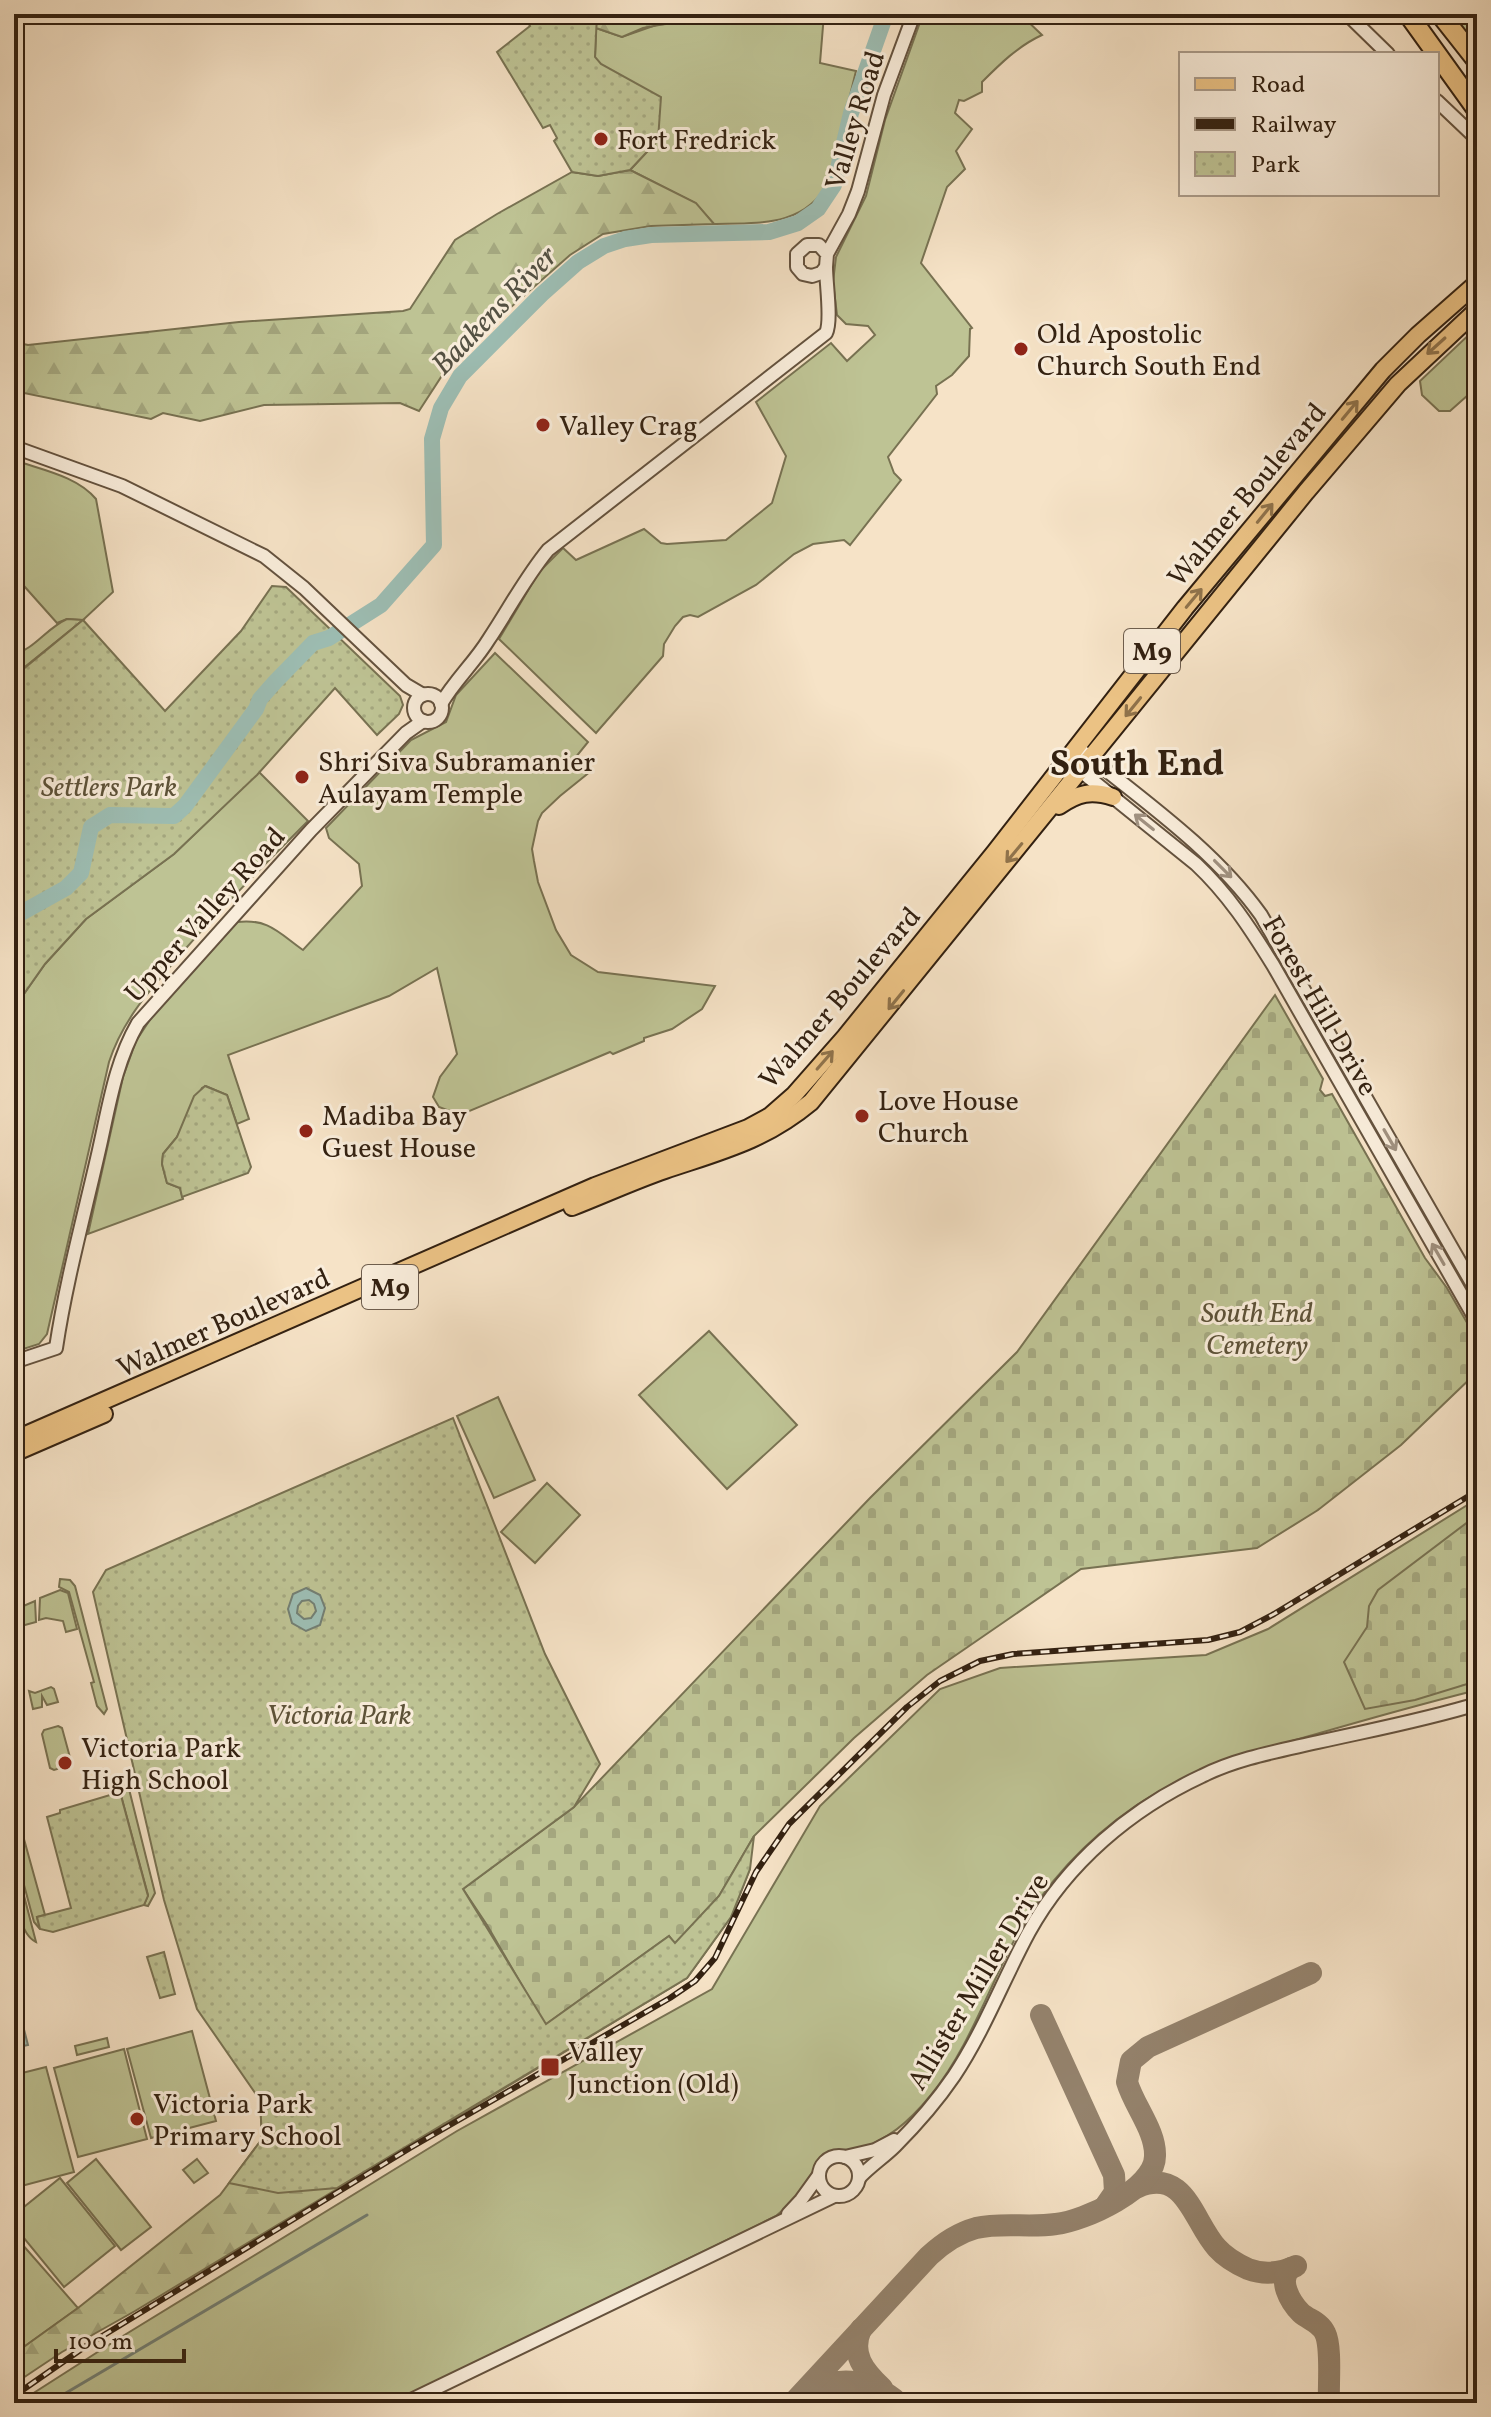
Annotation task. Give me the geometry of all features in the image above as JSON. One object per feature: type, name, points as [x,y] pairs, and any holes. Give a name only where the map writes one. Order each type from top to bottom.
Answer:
[{"type":"highway","points":[[1408,14],[1435,52]]},
{"type":"highway","points":[[1440,14],[1477,61]]},
{"type":"highway","points":[[1439,57],[1477,110]]},
{"type":"main road","name":"Walmer Boulevard","points":[[14,1440],[595,1186],[748,1128],[770,1116],[794,1095],[845,1037],[1185,608],[1383,370],[1477,283]]},
{"type":"main road","name":"Walmer Boulevard","points":[[14,1453],[551,1216],[661,1171],[745,1144],[771,1131],[811,1102],[1306,492],[1398,384],[1477,310]]},
{"type":"main road","points":[[1047,813],[1084,793],[1113,797]]},
{"type":"street","name":"Valley Road","points":[[827,260],[858,191],[884,95],[914,14]]},
{"type":"street","points":[[1347,14],[1386,52]]},
{"type":"street","points":[[1439,103],[1477,139]]},
{"type":"street","points":[[826,300],[812,276],[800,271],[796,258],[803,247],[835,237]]},
{"type":"street","points":[[812,276],[821,273],[827,260],[816,244]]},
{"type":"street","name":"Upper Valley Road","points":[[14,1362],[56,1348],[71,1260],[119,1061],[149,1008],[406,733],[425,706],[451,686],[488,641],[525,579],[548,550],[819,340],[829,327],[830,318],[826,300],[827,260]]},
{"type":"street","points":[[14,447],[104,478],[239,542],[283,569],[425,706]]},
{"type":"street","name":"Forest Hill Drive","points":[[1072,754],[1209,856],[1243,890],[1268,928],[1477,1292]]},
{"type":"street","name":"Forest Hill Drive","points":[[1086,765],[1113,797],[1216,883],[1239,912],[1273,965],[1477,1322]]},
{"type":"street","name":"Allister Miller Drive","points":[[859,2178],[913,2126],[945,2089],[972,2047],[1024,1942],[1051,1897],[1089,1854],[1136,1814],[1173,1790],[1224,1766],[1477,1704]]},
{"type":"street","name":"Allister Miller Drive","points":[[845,2157],[875,2150],[913,2126]]},
{"type":"street","points":[[405,2403],[783,2219],[834,2196],[851,2193],[859,2178],[856,2165],[845,2157],[827,2159],[801,2200],[783,2219]]},
{"type":"street","points":[[819,2175],[821,2186],[834,2196]]},
{"type":"green space","points":[[531,14],[597,14],[595,57],[601,64],[661,97],[658,140],[630,170],[598,176],[572,172],[554,141],[557,138],[550,125],[543,128],[497,52],[530,26],[525,18]]},
{"type":"green space","points":[[597,14],[718,14],[643,28],[622,37],[596,28]]},
{"type":"green space","points":[[718,14],[824,14],[820,63],[856,71],[829,181],[808,207],[794,215],[764,222],[714,224],[695,203],[630,170],[658,140],[595,58],[596,28],[622,37],[656,25]]},
{"type":"green space","points":[[923,14],[1020,14],[1042,35],[1017,50],[982,82],[982,92],[964,101],[959,100],[955,113],[972,129],[956,151],[965,169],[947,187],[921,263],[972,328],[969,356],[952,375],[936,386],[937,394],[888,457],[894,473],[901,480],[850,545],[844,540],[813,544],[794,554],[756,585],[698,617],[683,617],[664,644],[663,656],[596,733],[499,639],[539,572],[563,548],[576,560],[644,529],[661,543],[667,544],[726,540],[772,503],[786,456],[756,402],[831,343],[847,361],[875,335],[868,326],[846,324],[837,315],[833,282],[836,257],[866,196],[885,120]]},
{"type":"green space","points":[[1453,14],[1477,14],[1477,48],[1453,18]]},
{"type":"green space","points":[[630,170],[696,203],[714,224],[651,226],[603,234],[570,255],[493,323],[445,371],[419,411],[400,403],[264,405],[200,421],[163,413],[151,419],[14,391],[14,342],[28,345],[239,322],[410,309],[455,240],[572,172],[598,176]]},
{"type":"green space","points":[[1477,327],[1477,387],[1450,411],[1439,411],[1422,395],[1420,381]]},
{"type":"green space","points":[[14,460],[69,479],[96,499],[113,592],[83,620],[67,619],[57,623],[16,577]]},
{"type":"green space","name":"Settlers Park","points":[[272,586],[286,587],[400,696],[403,705],[399,714],[377,735],[335,688],[257,775],[174,854],[86,919],[45,964],[14,1008],[14,673],[22,670],[83,620],[165,711],[241,631]]},
{"type":"green space","points":[[67,619],[83,620],[14,673],[14,655]]},
{"type":"green space","points":[[495,653],[588,742],[575,758],[591,771],[542,813],[532,849],[538,882],[556,930],[571,955],[598,972],[715,986],[702,1009],[672,1029],[460,1115],[439,1107],[433,1097],[440,1077],[457,1054],[437,968],[389,996],[228,1055],[249,1119],[237,1124],[227,1095],[206,1086],[202,1088],[177,1137],[163,1154],[167,1183],[180,1188],[183,1199],[88,1234],[123,1077],[136,1041],[153,1015],[237,922],[265,925],[303,950],[362,886],[359,864],[329,838],[326,828],[411,740],[446,722],[456,695]]},
{"type":"green space","points":[[259,772],[308,821],[180,955],[139,1005],[122,1032],[109,1062],[47,1334],[39,1344],[14,1352],[14,1008],[45,964],[86,919],[174,854]]},
{"type":"green space","name":"South End Cemetery","points":[[1275,995],[1323,1079],[1320,1090],[1325,1096],[1332,1094],[1425,1258],[1447,1288],[1477,1340],[1477,1372],[1401,1445],[1318,1510],[1257,1548],[1081,1569],[927,1675],[854,1738],[754,1836],[719,1896],[675,1944],[669,1936],[545,2025],[463,1889],[574,1807],[870,1498],[1017,1352]]},
{"type":"green space","points":[[205,1086],[227,1095],[251,1167],[248,1173],[182,1197],[180,1188],[167,1183],[163,1154],[177,1137],[194,1096]]},
{"type":"green space","points":[[709,1331],[797,1425],[727,1489],[639,1395]]},
{"type":"green space","points":[[498,1397],[535,1480],[494,1498],[457,1416]]},
{"type":"green space","name":"Victoria Park","points":[[453,1418],[545,1654],[600,1764],[574,1807],[463,1889],[546,2024],[669,1936],[675,1943],[719,1896],[754,1836],[750,1869],[731,1917],[687,1978],[337,2188],[278,2193],[229,2183],[262,2139],[260,2100],[197,2009],[164,1900],[93,1592],[106,1570]]},
{"type":"green space","points":[[547,1483],[580,1515],[535,1563],[501,1532]]},
{"type":"green space","points":[[1477,1499],[1477,1690],[1266,1748],[1199,1772],[1134,1807],[1083,1848],[1040,1898],[1017,1935],[956,2058],[923,2105],[906,2122],[877,2142],[822,2158],[800,2193],[776,2216],[392,2403],[18,2403],[457,2131],[712,1989],[820,1806],[940,1689],[1000,1668],[1206,1655],[1268,1629]]},
{"type":"green space","points":[[1477,1515],[1477,1681],[1415,1700],[1365,1709],[1344,1662],[1367,1627],[1369,1606],[1378,1590]]},
{"type":"green space","points":[[60,1579],[70,1580],[75,1586],[107,1709],[104,1714],[97,1706],[91,1683],[94,1682],[69,1592],[59,1587]]},
{"type":"green space","points":[[60,1590],[68,1593],[77,1629],[66,1632],[63,1621],[39,1620],[40,1598]]},
{"type":"green space","points":[[35,1601],[36,1622],[14,1628],[14,1610]]},
{"type":"green space","points":[[51,1687],[58,1702],[47,1705],[42,1696],[42,1707],[33,1709],[29,1691],[35,1693]]},
{"type":"green space","points":[[58,1726],[62,1728],[71,1761],[68,1766],[54,1770],[50,1768],[42,1734],[44,1730]]},
{"type":"green space","points":[[128,1785],[155,1893],[148,1906],[144,1905],[148,1895],[119,1788]]},
{"type":"green space","points":[[120,1792],[148,1896],[144,1905],[53,1932],[40,1929],[37,1917],[71,1908],[47,1817],[60,1813],[60,1810]]},
{"type":"green space","points":[[14,1803],[45,1915],[37,1917],[40,1929],[34,1922],[14,1848]]},
{"type":"green space","points":[[14,1857],[36,1942],[29,1936],[20,1916]]},
{"type":"green space","points":[[750,1869],[731,1917],[687,1978],[62,2352],[14,2384],[14,2354],[78,2308],[220,2195],[262,2139],[260,2100],[241,2070],[545,2024],[719,1896]]},
{"type":"green space","points":[[164,1952],[175,1994],[160,1998],[147,1957]]},
{"type":"green space","points":[[192,2031],[216,2121],[151,2138],[127,2049]]},
{"type":"green space","points":[[107,2038],[109,2047],[77,2055],[75,2046]]},
{"type":"green space","points":[[124,2049],[147,2139],[78,2157],[54,2068]]},
{"type":"green space","points":[[46,2067],[74,2172],[14,2188],[14,2075]]},
{"type":"green space","points":[[96,2159],[151,2227],[121,2250],[67,2183]]},
{"type":"green space","points":[[197,2159],[208,2173],[194,2183],[183,2170]]},
{"type":"green space","points":[[60,2178],[115,2246],[64,2287],[14,2226],[14,2215]]},
{"type":"green space","points":[[14,2235],[78,2308],[14,2354]]},
{"type":"water","points":[[306,1588],[320,1595],[325,1608],[320,1625],[306,1631],[292,1623],[288,1609],[293,1594]],"holes":[[[309,1600],[316,1611],[311,1618],[304,1619],[297,1613],[302,1601]]]},
{"type":"water","points":[[20,2014],[28,2045],[14,2048],[14,2016]]},
{"type":"waterway","name":"Baakens River","points":[[14,917],[66,888],[81,873],[91,827],[110,815],[174,816],[185,806],[275,682],[313,643],[329,638],[381,605],[434,545],[432,439],[441,408],[460,376],[578,262],[604,246],[625,239],[651,235],[769,232],[798,223],[818,209],[834,185],[851,113],[886,14]]},
{"type":"waterway","points":[[49,2403],[367,2215]]},
{"type":"taxiway","points":[[793,2403],[929,2256],[951,2239],[986,2226],[1068,2222],[1100,2210],[1131,2191],[1152,2168],[1155,2156],[1152,2137],[1127,2082],[1131,2061],[1148,2047],[1311,1973]]},
{"type":"taxiway","points":[[1041,2015],[1114,2175],[1115,2192],[1106,2205]]},
{"type":"taxiway","points":[[1138,2187],[1167,2184],[1178,2191],[1217,2248],[1244,2267],[1266,2273],[1296,2266]]},
{"type":"taxiway","points":[[1291,2268],[1285,2278],[1289,2297],[1301,2313],[1320,2326],[1327,2339],[1329,2403]]},
{"type":"taxiway","points":[[861,2329],[858,2354],[882,2388]]},
{"type":"taxiway","points":[[806,2393],[828,2384],[851,2382],[873,2387],[894,2399]]},
{"type":"railway","points":[[14,2396],[86,2346],[410,2148],[695,1981],[715,1958],[756,1872],[789,1824],[907,1707],[940,1681],[980,1661],[1013,1654],[1208,1640],[1240,1632],[1477,1491]]},
{"type":"place","name":"Fort Fredrick","points":[[601,139]]},
{"type":"place","name":"Old Apostolic Church South End","points":[[1021,349]]},
{"type":"place","name":"Valley Crag","points":[[543,425]]},
{"type":"place","name":"Shri Siva Subramanier Aulayam Temple","points":[[302,777]]},
{"type":"place","name":"Love House Church","points":[[862,1116]]},
{"type":"place","name":"Madiba Bay Guest House","points":[[306,1131]]},
{"type":"place","name":"Victoria Park High School","points":[[65,1763]]},
{"type":"place","name":"Valley Junction (Old)","points":[[550,2067]]},
{"type":"place","name":"Victoria Park Primary School","points":[[137,2119]]},
{"type":"district","name":"South End","points":[[1137,762]]}]
